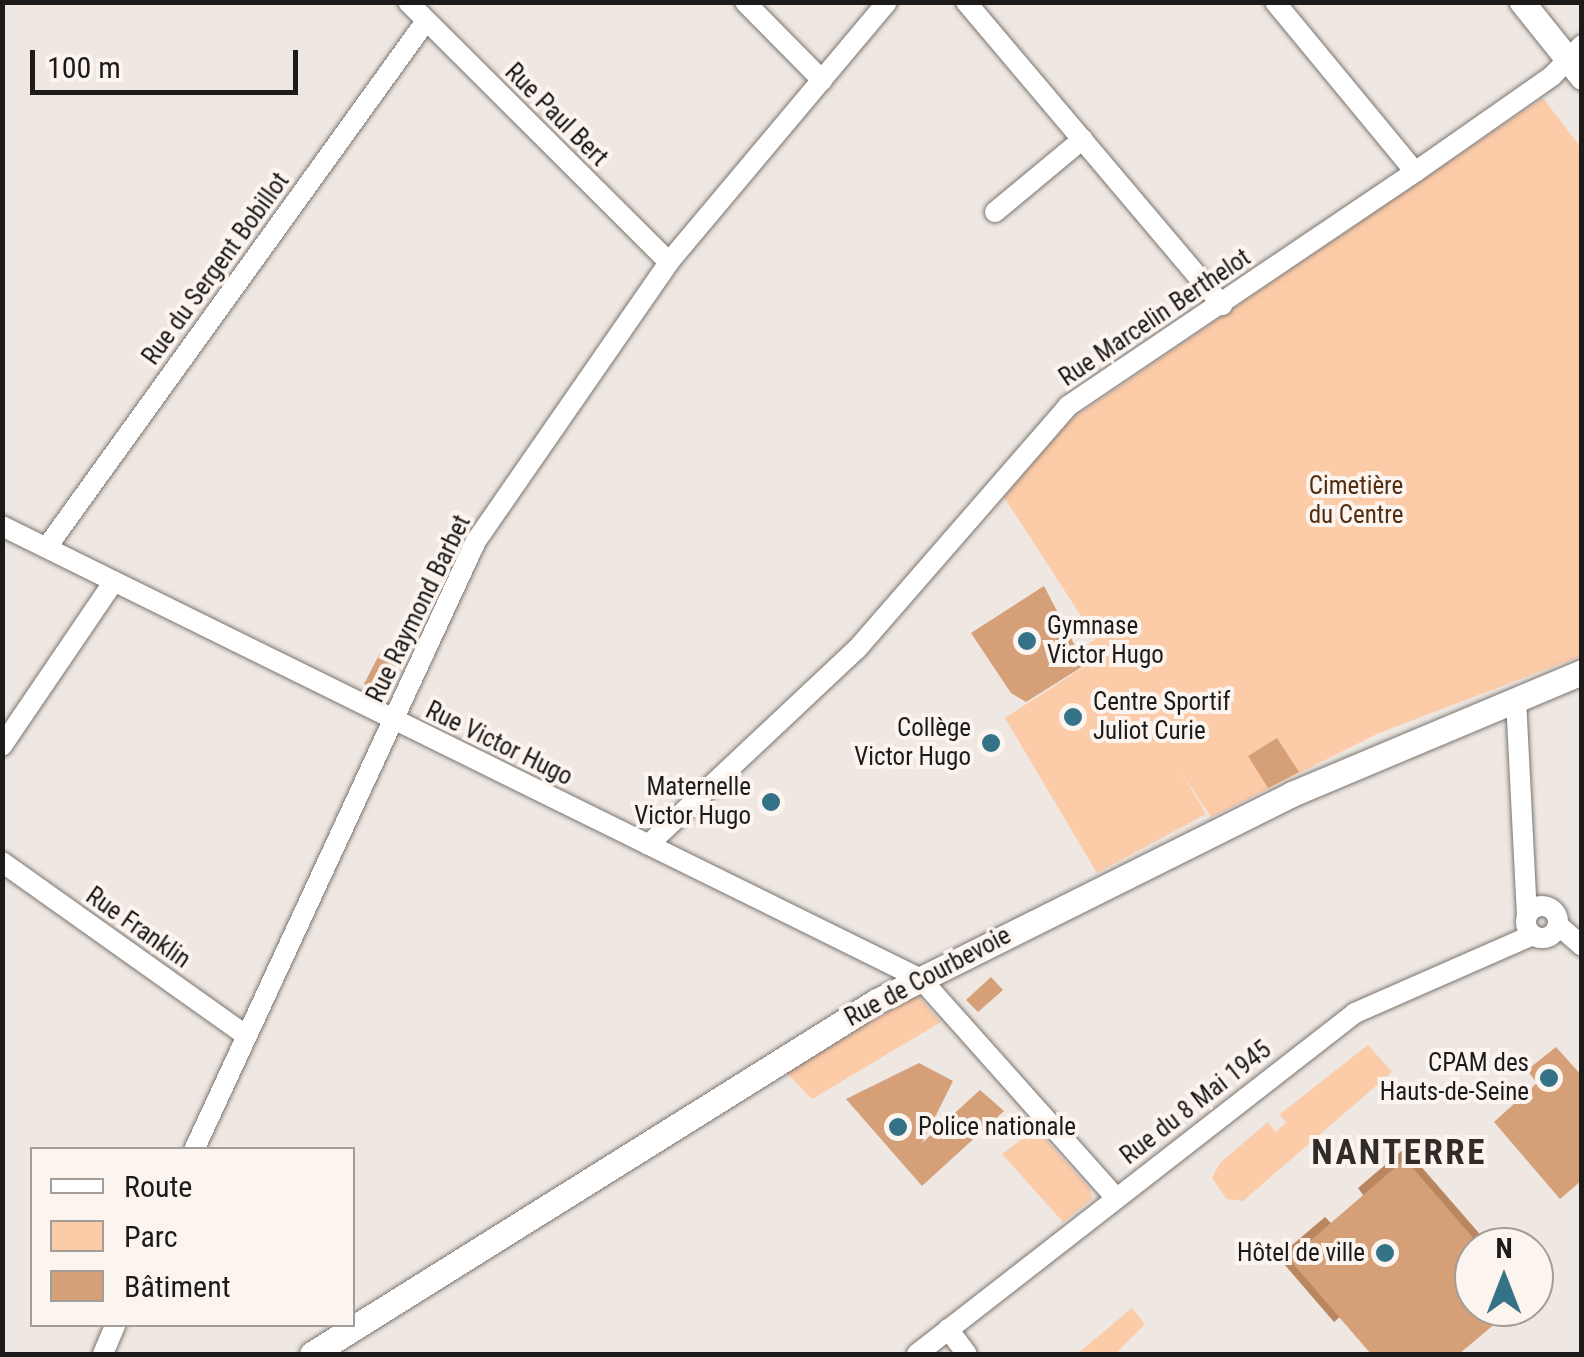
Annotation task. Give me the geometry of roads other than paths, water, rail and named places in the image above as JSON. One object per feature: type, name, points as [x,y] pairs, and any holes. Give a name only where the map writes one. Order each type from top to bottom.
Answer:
[{"type":"street","name":"Rue Paul Bert","points":[[408,2],[669,262]]},
{"type":"street","points":[[745,2],[822,80]]},
{"type":"street","name":"Rue Raymond Barbet","points":[[195,1147],[476,541],[669,262],[887,2]]},
{"type":"street","points":[[966,2],[1222,305]]},
{"type":"street","points":[[1275,2],[1415,172]]},
{"type":"street","points":[[1522,2],[1577,60]]},
{"type":"street","name":"Rue du Sergent Bobillot","points":[[47,548],[426,21]]},
{"type":"street","name":"Rue Marcelin Berthelot","points":[[648,845],[858,649],[1068,406],[1222,305],[1577,60]]},
{"type":"street","points":[[995,212],[1082,139]]},
{"type":"street","name":"Rue Victor Hugo","points":[[2,526],[921,978]]},
{"type":"street","points":[[2,746],[114,581]]},
{"type":"street","name":"Rue de Courbevoie","points":[[312,1354],[921,978],[1238,819],[1582,672]]},
{"type":"street","points":[[1516,699],[1523,868],[1535,919]]},
{"type":"street","name":"Rue Franklin","points":[[2,862],[246,1034]]},
{"type":"street","name":"Rue du 8 Mai 1945","points":[[917,1354],[1355,1013],[1535,919],[1545,938],[1558,925],[1582,946]]},
{"type":"street","points":[[921,978],[1116,1198]]},
{"type":"street","points":[[103,1354],[115,1327]]},
{"type":"street","points":[[948,1330],[967,1354]]},
{"type":"place","name":"Gymnase Victor Hugo","points":[[1027,641]]},
{"type":"place","name":"Centre Sportif Juliot Curie","points":[[1073,717]]},
{"type":"place","name":"Collège Victor Hugo","points":[[991,743]]},
{"type":"place","name":"Maternelle Victor Hugo","points":[[771,802]]},
{"type":"place","name":"CPAM des Hauts-de-Seine","points":[[1549,1078]]},
{"type":"place","name":"Police nationale","points":[[898,1127]]},
{"type":"place","name":"Hôtel de ville","points":[[1385,1253]]},
{"type":"district","name":"NANTERRE","points":[[1399,1153]]},
{"type":"park label","name":"Cimetière du Centre","points":[[1356,502]]}]
